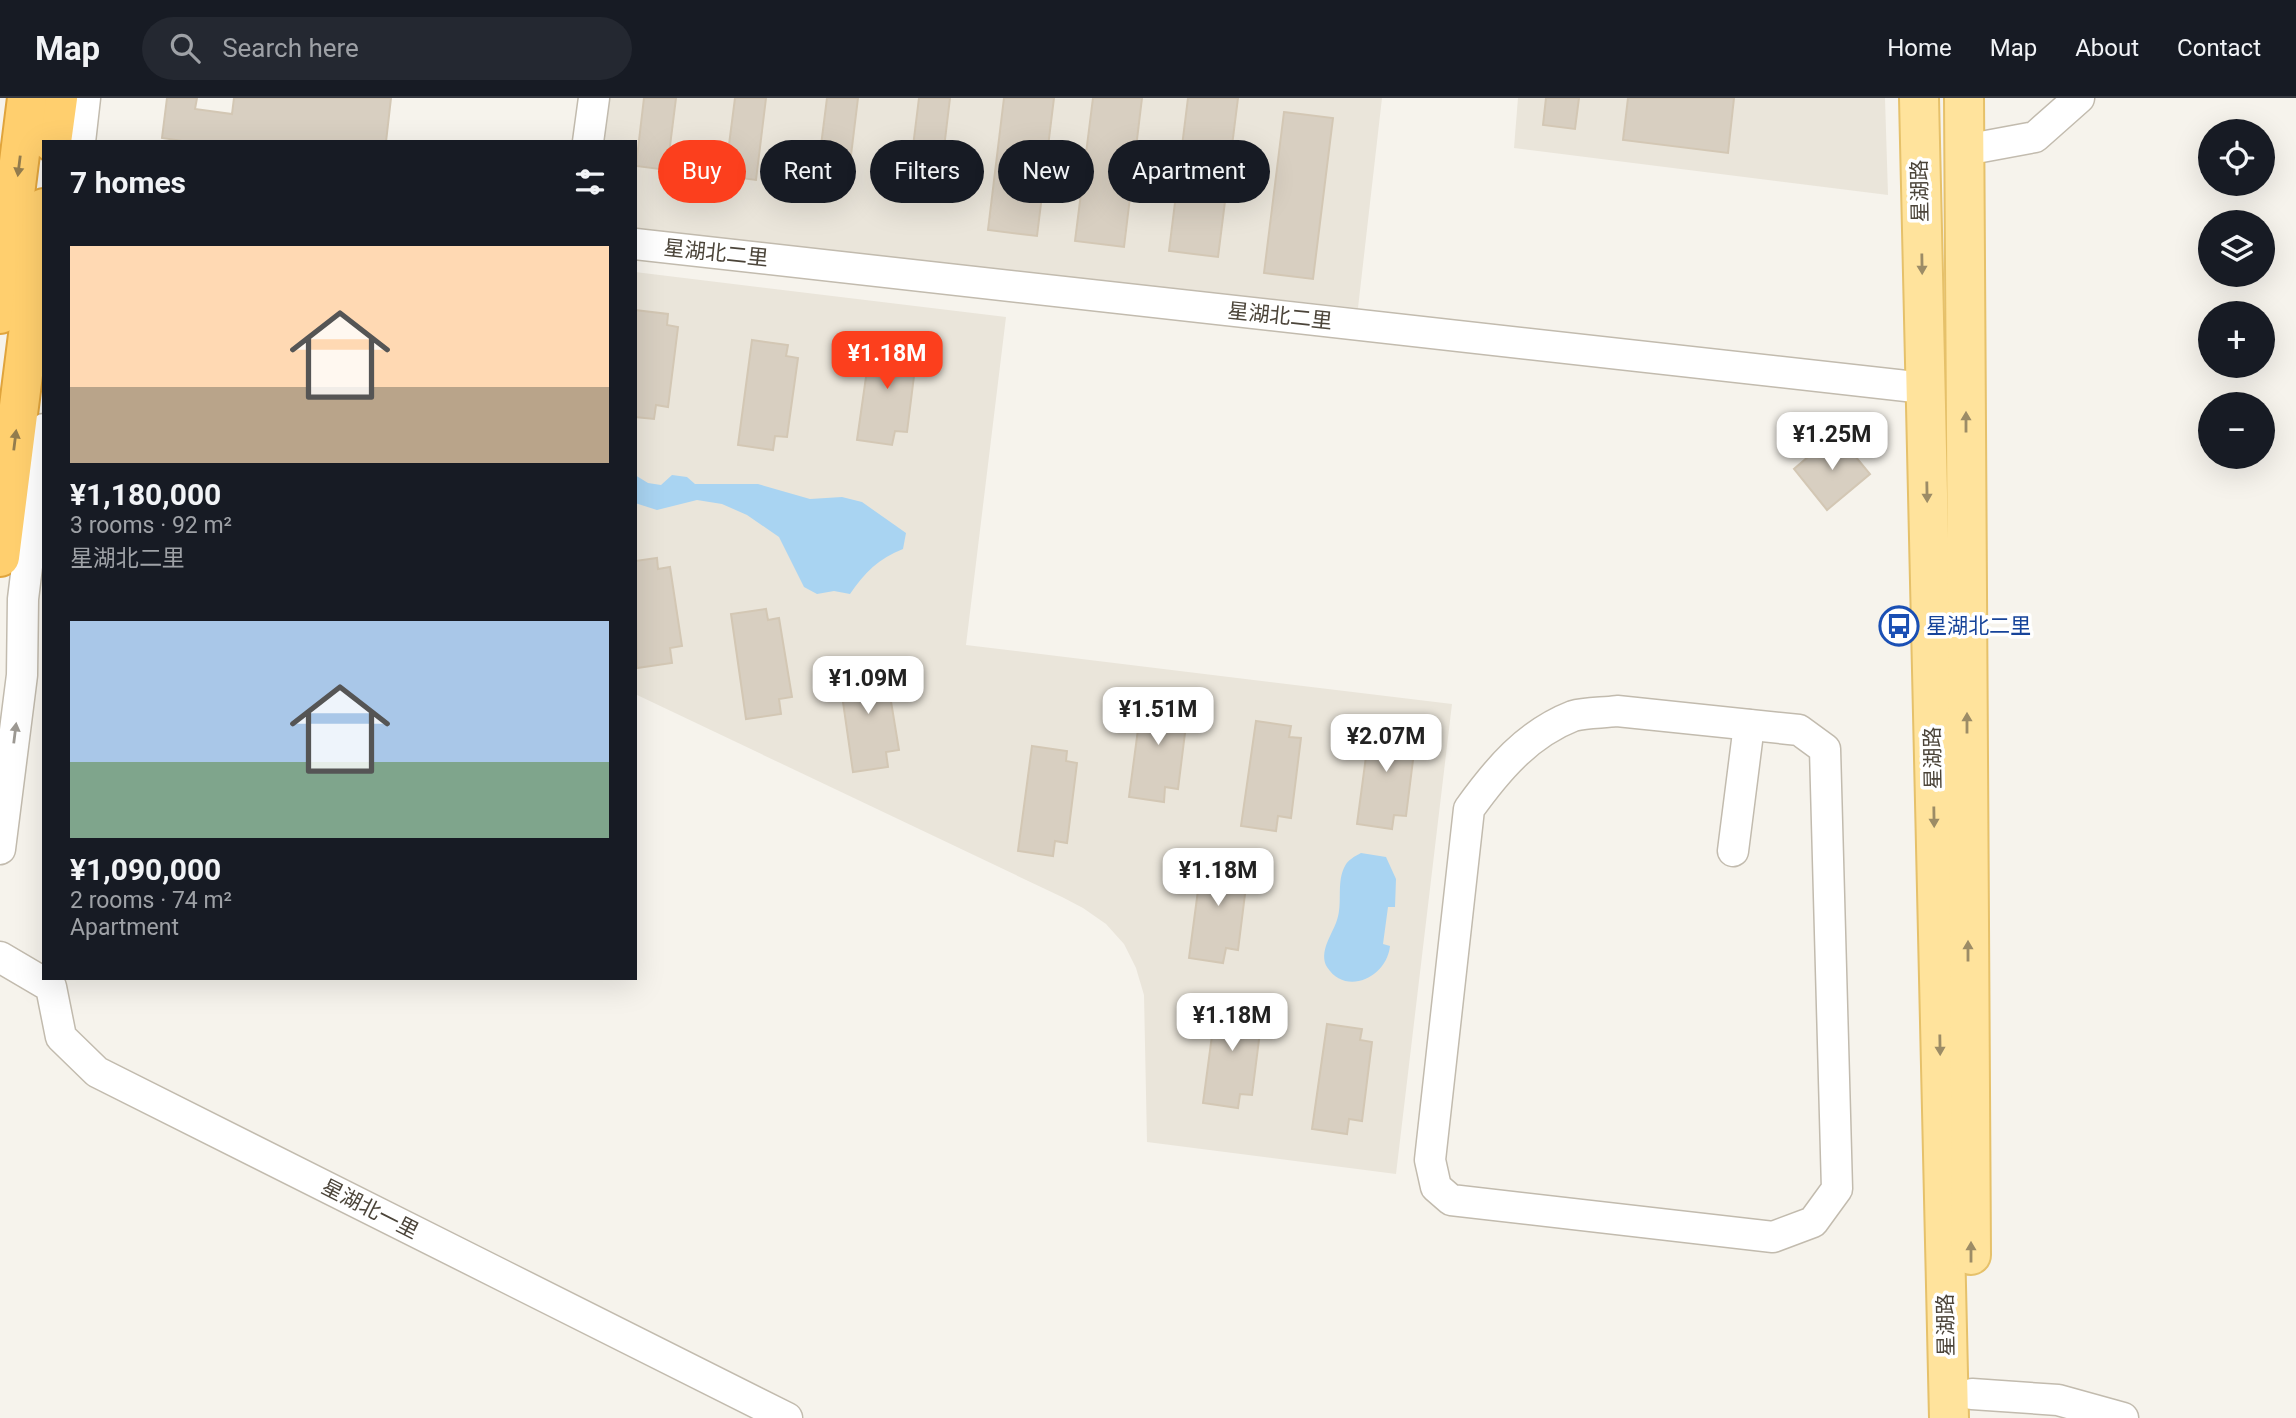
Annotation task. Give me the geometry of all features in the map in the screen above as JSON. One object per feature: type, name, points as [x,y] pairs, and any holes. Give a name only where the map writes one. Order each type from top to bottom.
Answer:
[{"type":"highway","points":[[0,314],[27,98]]},
{"type":"highway","points":[[52,140],[58,98]]},
{"type":"highway","points":[[0,557],[42,232]]},
{"type":"main road","name":"星湖路","points":[[1919,98],[1924,388],[1964,1410]]},
{"type":"main road","name":"星湖路","points":[[1964,98],[1964,1410]]},
{"type":"street","points":[[80,140],[85,98]]},
{"type":"street","points":[[588,140],[594,98]]},
{"type":"street","points":[[1965,150],[2035,137],[2079,98]]},
{"type":"street","name":"星湖北二里","points":[[637,244],[1924,388]]},
{"type":"street","points":[[0,849],[22,676],[23,599],[42,445]]},
{"type":"street","points":[[1617,712],[1749,725],[1799,730],[1825,749],[1837,1189],[1813,1222],[1773,1237],[1451,1200],[1436,1187],[1430,1160],[1469,809],[1497,770],[1535,736],[1575,716],[1617,712]]},
{"type":"street","points":[[1733,851],[1749,725]]},
{"type":"street","name":"星湖北一里","points":[[0,957],[51,987],[61,1037],[97,1072],[788,1418]]},
{"type":"street","points":[[1964,1410],[2058,1400],[2123,1418]]},
{"type":"shaded area","points":[[609,98],[1382,98],[1358,308],[637,230],[637,140],[604,140]]},
{"type":"shaded area","points":[[1518,98],[1885,98],[1888,195],[1514,148]]},
{"type":"shaded area","points":[[637,272],[1006,317],[966,645],[1452,704],[1396,1174],[1147,1142],[1144,995],[1136,968],[1124,944],[1106,924],[1062,897],[637,695]]},
{"type":"water","points":[[672,475],[687,477],[695,484],[758,484],[810,499],[842,497],[862,502],[906,533],[903,549],[873,567],[850,594],[834,591],[817,594],[804,587],[779,537],[747,515],[722,504],[697,500],[657,510],[637,504],[637,476],[648,483],[661,485]]},
{"type":"water","points":[[1361,853],[1386,857],[1396,879],[1395,907],[1388,907],[1383,944],[1390,946],[1382,967],[1374,974],[1354,982],[1335,976],[1327,967],[1324,955],[1339,913],[1342,872],[1348,862]]},
{"type":"building","points":[[167,98],[197,98],[195,109],[232,114],[234,98],[391,98],[386,140],[162,138]]},
{"type":"building","points":[[644,98],[676,98],[671,140],[658,140],[658,169],[637,166]]},
{"type":"building","points":[[735,98],[766,98],[756,180],[746,179],[746,140],[730,140]]},
{"type":"building","points":[[827,98],[858,98],[853,140],[822,140]]},
{"type":"building","points":[[919,98],[950,98],[945,140],[914,140]]},
{"type":"building","points":[[1004,98],[1054,98],[1049,140],[999,140]]},
{"type":"building","points":[[1093,98],[1142,98],[1137,140],[1108,140],[1108,203],[1129,203],[1124,247],[1075,241],[1080,203],[1094,203],[1094,140],[1088,140]]},
{"type":"building","points":[[1188,98],[1238,98],[1233,140],[1183,140]]},
{"type":"building","points":[[1546,98],[1579,98],[1575,129],[1543,125]]},
{"type":"building","points":[[1628,98],[1734,98],[1728,153],[1623,140]]},
{"type":"building","points":[[1284,112],[1333,118],[1313,279],[1264,273]]},
{"type":"building","points":[[998,148],[998,203],[1041,203],[1037,236],[988,230]]},
{"type":"building","points":[[1175,203],[1225,203],[1218,257],[1169,251]]},
{"type":"building","points":[[637,310],[668,314],[667,325],[678,327],[668,407],[656,405],[654,419],[637,417]]},
{"type":"building","points":[[872,335],[907,340],[905,351],[917,352],[907,432],[895,431],[892,445],[857,440]]},
{"type":"building","points":[[752,340],[788,345],[786,356],[798,358],[787,437],[775,436],[773,450],[738,445]]},
{"type":"building","points":[[1836,433],[1870,474],[1827,510],[1794,469]]},
{"type":"building","points":[[657,558],[658,569],[670,567],[682,646],[670,648],[672,663],[637,668],[637,561]]},
{"type":"building","points":[[766,609],[768,620],[779,618],[792,697],[779,699],[781,714],[746,719],[731,614]]},
{"type":"building","points":[[873,662],[875,672],[886,671],[899,750],[886,752],[888,767],[853,772],[838,667]]},
{"type":"building","points":[[1143,692],[1178,697],[1177,708],[1188,709],[1178,789],[1165,787],[1164,802],[1129,797]]},
{"type":"building","points":[[1371,719],[1406,724],[1405,735],[1416,736],[1406,816],[1394,815],[1392,829],[1357,824]]},
{"type":"building","points":[[1256,721],[1291,726],[1289,737],[1301,738],[1291,818],[1278,816],[1276,831],[1241,826]]},
{"type":"building","points":[[1032,746],[1067,751],[1066,761],[1077,763],[1067,843],[1055,841],[1053,856],[1018,851]]},
{"type":"building","points":[[1203,853],[1238,858],[1237,868],[1248,870],[1238,950],[1226,948],[1223,963],[1189,958]]},
{"type":"building","points":[[1217,998],[1252,1003],[1251,1014],[1262,1016],[1252,1095],[1240,1094],[1238,1108],[1203,1103]]},
{"type":"building","points":[[1327,1024],[1362,1029],[1360,1040],[1372,1042],[1362,1121],[1349,1119],[1347,1134],[1312,1129]]},
{"type":"place","name":"星湖北二里","points":[[1899,626]]}]
